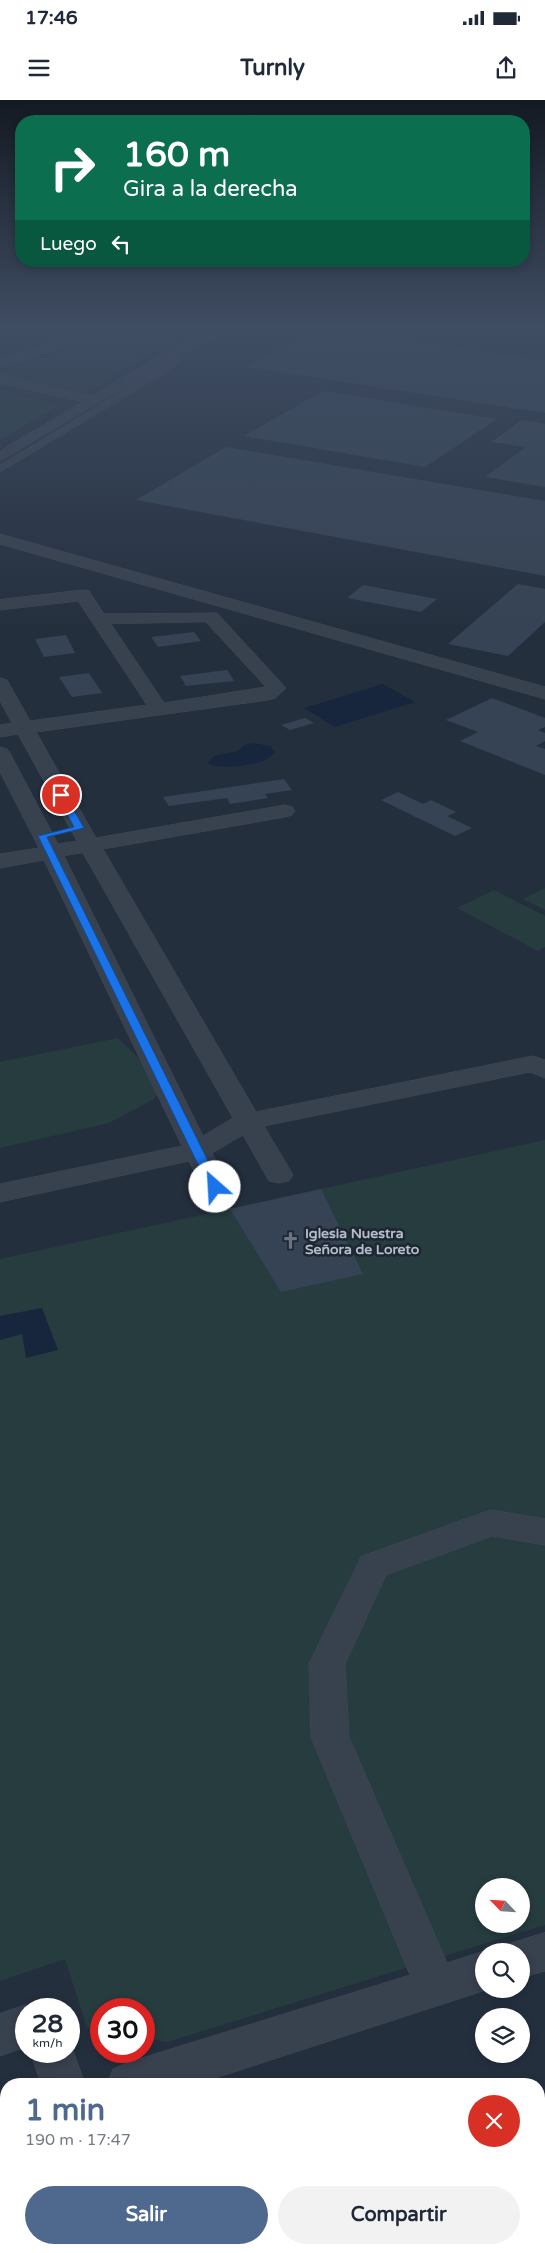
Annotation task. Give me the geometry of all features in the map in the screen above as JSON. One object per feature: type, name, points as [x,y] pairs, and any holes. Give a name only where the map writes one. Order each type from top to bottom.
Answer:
[{"type":"street","points":[[0,457],[48,428]]},
{"type":"street","points":[[0,539],[545,693]]},
{"type":"street","points":[[0,605],[83,596],[159,710]]},
{"type":"street","points":[[0,732],[268,694],[277,688],[211,617],[99,619]]},
{"type":"street","points":[[0,684],[84,836],[279,1175]]},
{"type":"street","points":[[0,753],[215,1187]]},
{"type":"street","points":[[0,860],[46,844],[84,836],[286,811]]},
{"type":"street","points":[[0,843],[46,844]]},
{"type":"street","points":[[0,1193],[197,1151],[248,1121],[533,1064],[545,1070]]},
{"type":"street","points":[[434,1985],[330,1737],[327,1664],[373,1566],[491,1523],[545,1532]]},
{"type":"street","points":[[530,1956],[545,1952]]},
{"type":"street","points":[[147,2078],[434,1985],[475,1974]]},
{"type":"street","points":[[0,2035],[15,2030]]},
{"type":"street","points":[[56,2063],[61,2078]]},
{"type":"lane","points":[[0,469],[67,428]]},
{"type":"green space","points":[[0,428],[19,428],[0,440]]},
{"type":"green space","points":[[545,888],[545,910],[523,899]]},
{"type":"green space","points":[[494,890],[545,916],[545,947],[538,951],[457,908]]},
{"type":"green space","points":[[118,1038],[164,1084],[154,1099],[109,1123],[0,1148],[0,1062]]},
{"type":"green space","points":[[545,1140],[545,1925],[530,1930],[530,1878],[475,1878],[475,1933],[519,1933],[487,1943],[475,1943],[475,1947],[167,2042],[155,2040],[155,1998],[90,1998],[90,2029],[87,2028],[80,2006],[80,1998],[77,1998],[65,1959],[0,1981],[0,1259]]},
{"type":"water","points":[[383,684],[415,702],[335,727],[304,708]]},
{"type":"water","points":[[253,743],[271,746],[275,752],[271,757],[263,761],[243,766],[222,767],[207,763],[214,756],[237,751],[244,745]]},
{"type":"water","points":[[42,1308],[58,1350],[26,1358],[22,1334],[0,1340],[0,1316]]},
{"type":"building","points":[[257,428],[483,428],[425,467],[244,436]]},
{"type":"building","points":[[510,428],[545,428],[545,487],[485,477],[526,447],[491,442]]},
{"type":"building","points":[[226,447],[545,501],[545,576],[136,500]]},
{"type":"building","points":[[518,584],[545,589],[545,622],[508,656],[448,644]]},
{"type":"building","points":[[363,585],[437,599],[421,612],[347,598]]},
{"type":"building","points":[[194,632],[201,641],[158,647],[151,637]]},
{"type":"building","points":[[66,635],[75,653],[44,657],[35,639]]},
{"type":"building","points":[[227,670],[234,681],[186,686],[180,676]]},
{"type":"building","points":[[89,673],[102,693],[72,697],[59,677]]},
{"type":"building","points":[[492,698],[545,718],[545,727],[538,730],[545,733],[545,741],[536,746],[545,749],[545,775],[460,741],[478,732],[446,720]]},
{"type":"building","points":[[305,718],[314,723],[290,730],[281,725]]},
{"type":"building","points":[[284,779],[292,790],[265,794],[268,798],[230,804],[227,798],[169,806],[163,797]]},
{"type":"building","points":[[398,792],[423,804],[431,800],[456,812],[447,816],[472,828],[455,836],[381,800]]},
{"type":"building","points":[[321,1189],[363,1274],[281,1292],[230,1209]]},
{"type":"place","name":"Iglesia Nuestra Señora de Loreto","points":[[291,1241]]},
{"type":"route","points":[[61,795],[80,828],[42,836],[215,1187]]}]
